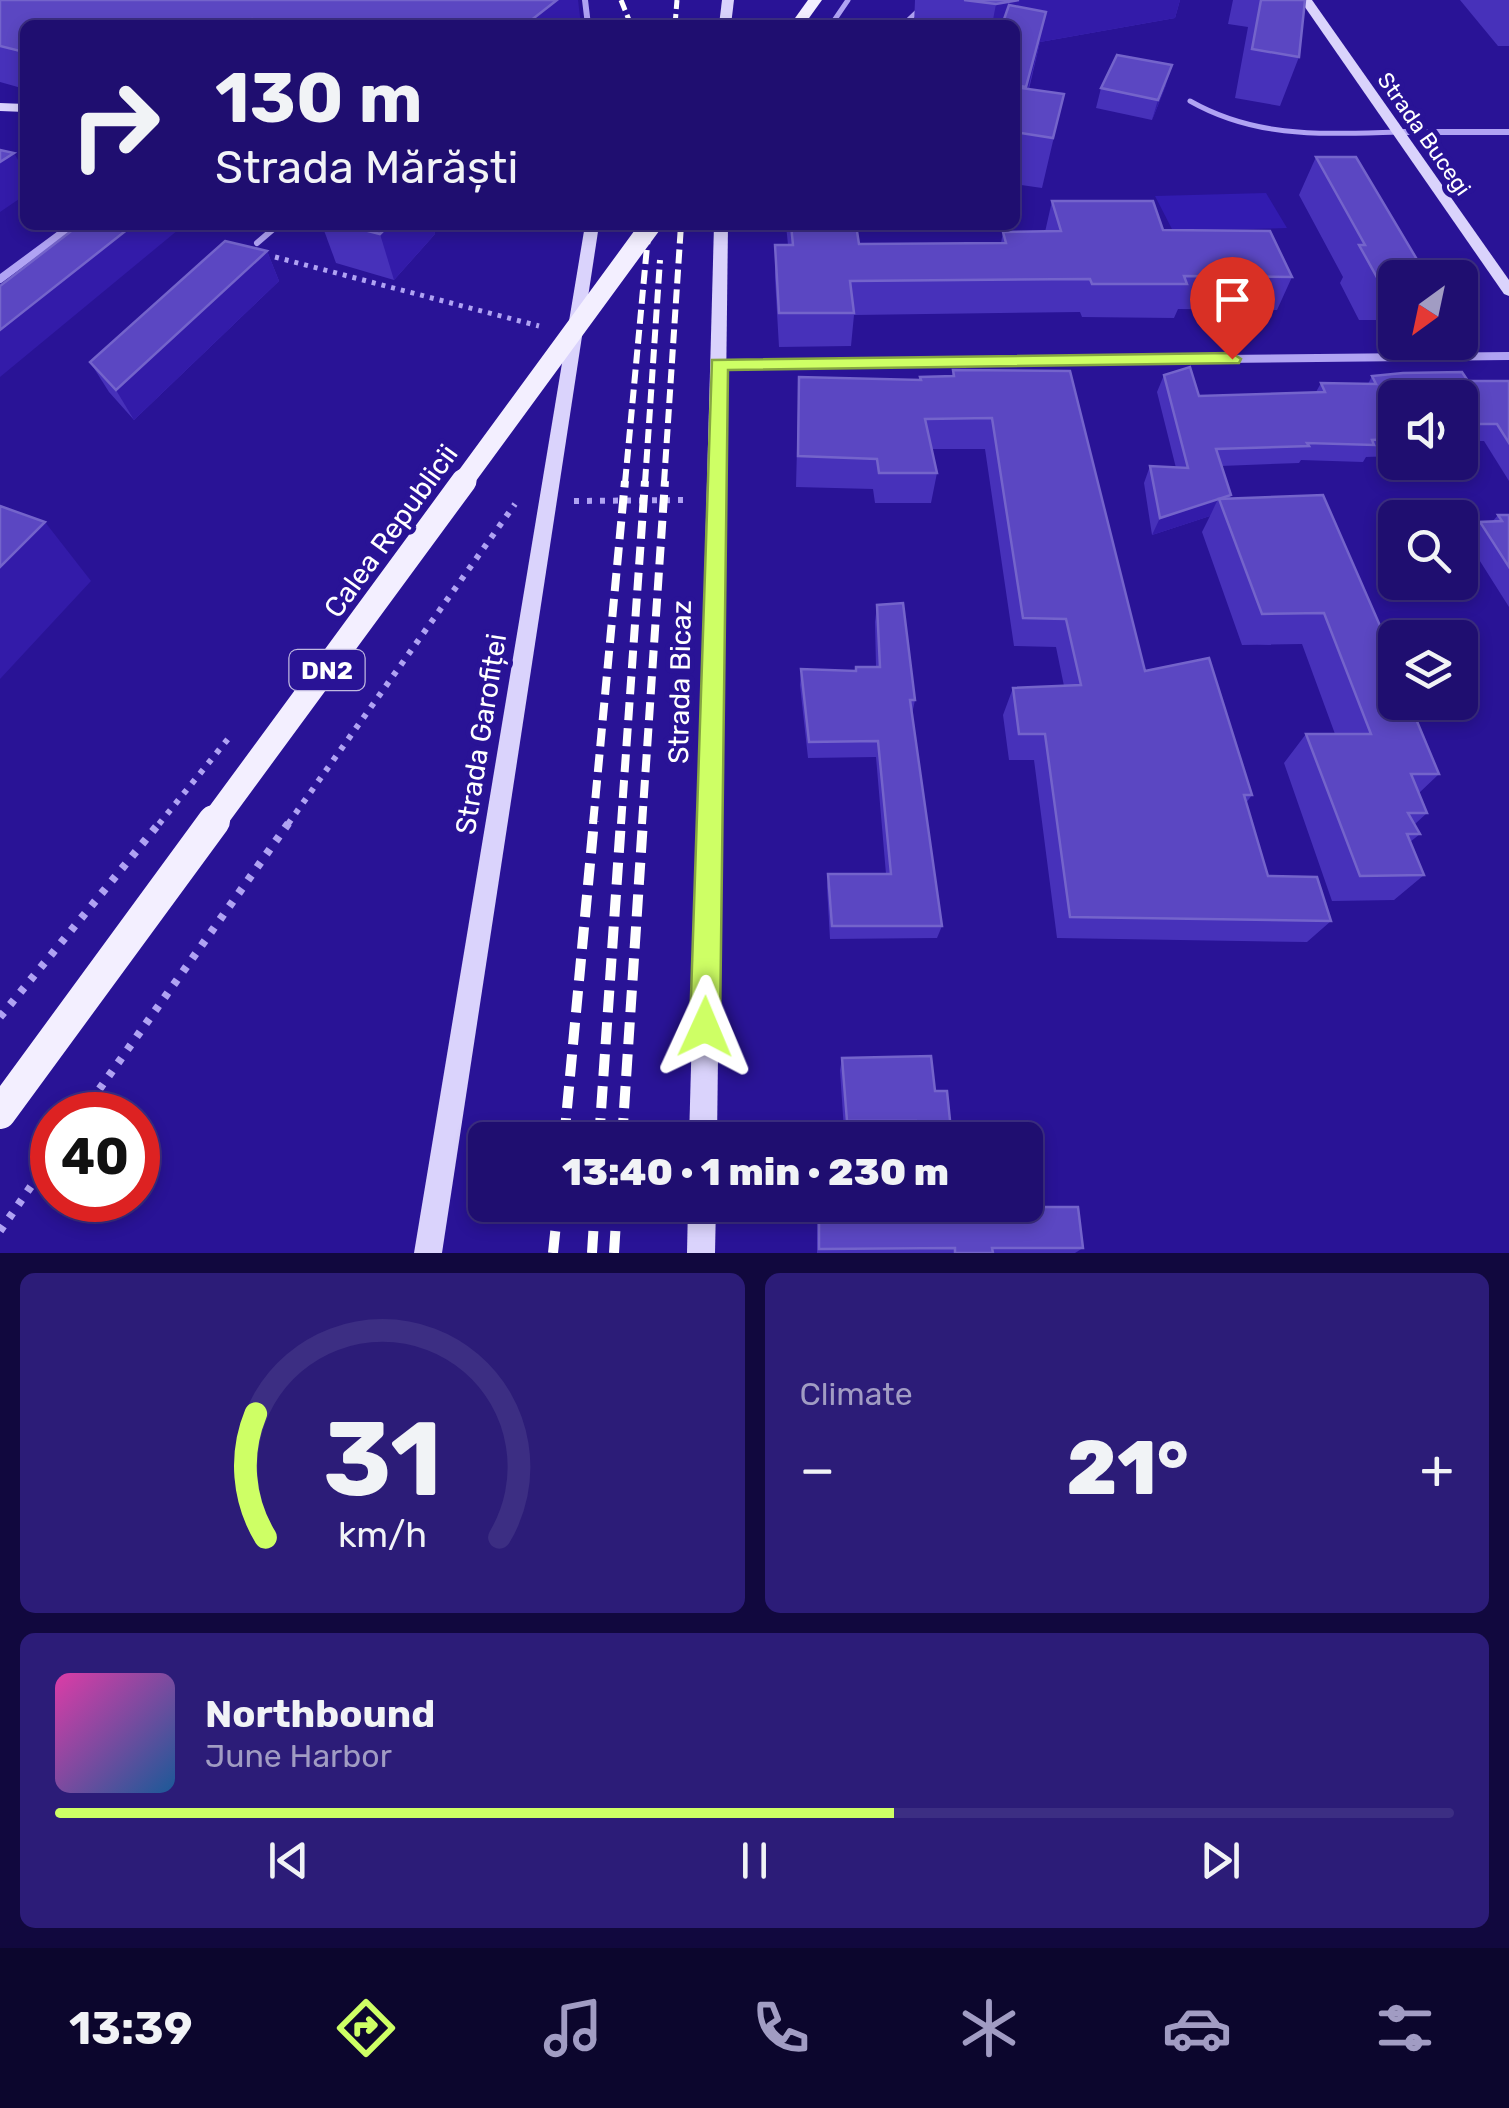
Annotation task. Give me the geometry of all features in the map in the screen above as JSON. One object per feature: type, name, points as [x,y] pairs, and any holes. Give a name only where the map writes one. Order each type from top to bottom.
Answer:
[{"type":"main road","name":"Calea Republicii","points":[[0,1113],[647,230]]},
{"type":"street","name":"Strada Bucegi","points":[[1306,0],[1509,290]]},
{"type":"street","points":[[1398,132],[1509,132]]},
{"type":"street","points":[[0,279],[65,230]]},
{"type":"street","name":"Strada Garofiței","points":[[428,1253],[591,230]]},
{"type":"street","name":"Strada Bicaz","points":[[703,1122],[721,230]]},
{"type":"street","points":[[718,364],[1509,356]]},
{"type":"street","points":[[700,1253],[701,1222]]},
{"type":"lane","points":[[909,20],[928,6]]},
{"type":"lane","points":[[1190,101],[1214,117],[1265,134],[1398,132]]},
{"type":"lane","points":[[257,242],[272,230]]},
{"type":"path","points":[[257,242],[256,252],[550,329]]},
{"type":"path","points":[[97,1092],[524,492]]},
{"type":"path","points":[[548,501],[716,500]]},
{"type":"path","points":[[0,1230],[30,1187]]},
{"type":"shaded area","points":[[1266,193],[1287,228],[1173,231],[1155,196]]},
{"type":"building","points":[[0,0],[557,0],[531,20],[20,20],[20,51],[0,46]]},
{"type":"building","points":[[964,0],[1019,0],[996,4]]},
{"type":"building","points":[[1261,0],[1305,0],[1299,57],[1252,49]]},
{"type":"building","points":[[1009,5],[1046,12],[1026,87],[1020,86],[1020,20],[1004,20]]},
{"type":"building","points":[[1117,55],[1172,65],[1158,100],[1101,88]]},
{"type":"building","points":[[1020,88],[1064,94],[1053,138],[1020,133]]},
{"type":"building","points":[[0,150],[14,153],[0,162]]},
{"type":"building","points":[[1316,157],[1356,157],[1417,260],[1378,260],[1378,279],[1359,245],[1365,245]]},
{"type":"building","points":[[1052,201],[1153,201],[1163,230],[1270,231],[1292,277],[1184,276],[1187,284],[1092,284],[1090,279],[850,281],[854,313],[779,313],[775,245],[793,245],[792,230],[857,230],[859,244],[1006,243],[1003,232],[1061,231]]},
{"type":"building","points":[[73,230],[127,230],[0,330],[0,286]]},
{"type":"building","points":[[225,241],[267,251],[116,390],[90,362]]},
{"type":"building","points":[[1190,367],[1199,396],[1325,392],[1321,383],[1376,384],[1372,376],[1403,373],[1462,372],[1467,380],[1378,380],[1378,440],[1372,440],[1374,445],[1307,443],[1309,446],[1216,449],[1231,495],[1160,518],[1150,466],[1188,468],[1164,375]]},
{"type":"building","points":[[953,370],[1070,371],[1145,671],[1209,658],[1252,795],[1244,795],[1268,876],[1317,877],[1331,921],[1070,917],[1045,734],[1019,734],[1013,688],[1081,685],[1066,619],[1023,618],[992,418],[925,419],[937,473],[879,473],[877,459],[798,456],[799,377],[921,380],[920,377],[954,376]]},
{"type":"building","points":[[1478,381],[1509,381],[1509,443],[1497,424],[1478,424]]},
{"type":"building","points":[[1323,495],[1378,621],[1378,720],[1416,720],[1439,774],[1411,774],[1427,813],[1408,813],[1420,834],[1407,834],[1424,875],[1360,876],[1306,734],[1371,734],[1324,613],[1262,614],[1219,499]]},
{"type":"building","points":[[0,506],[45,522],[0,567]]},
{"type":"building","points":[[1498,515],[1509,515],[1509,567],[1480,522],[1502,521]]},
{"type":"building","points":[[903,603],[915,700],[910,700],[942,926],[832,926],[828,874],[891,874],[878,741],[809,742],[801,669],[856,671],[856,667],[880,667],[877,605]]},
{"type":"building","points":[[931,1056],[935,1091],[947,1091],[950,1122],[847,1121],[842,1058]]},
{"type":"building","points":[[1043,1207],[1078,1207],[1083,1248],[992,1248],[993,1253],[955,1253],[955,1248],[819,1249],[819,1222],[1043,1222]]},
{"type":"railway","points":[[621,0],[629,20]]},
{"type":"railway","points":[[675,20],[677,0]]},
{"type":"railway","points":[[625,483],[649,230]]},
{"type":"railway","points":[[664,483],[681,230]]},
{"type":"railway","points":[[645,483],[660,260]]},
{"type":"railway","points":[[593,824],[625,481]]},
{"type":"railway","points":[[621,824],[645,481]]},
{"type":"railway","points":[[642,824],[665,481]]},
{"type":"railway","points":[[566,1122],[594,821]]},
{"type":"railway","points":[[600,1122],[621,821]]},
{"type":"railway","points":[[623,1122],[643,821]]},
{"type":"railway","points":[[553,1253],[556,1222]]},
{"type":"railway","points":[[592,1253],[594,1222]]},
{"type":"railway","points":[[614,1253],[616,1222]]},
{"type":"route","points":[[705,1027],[718,364],[1232,359]]}]
